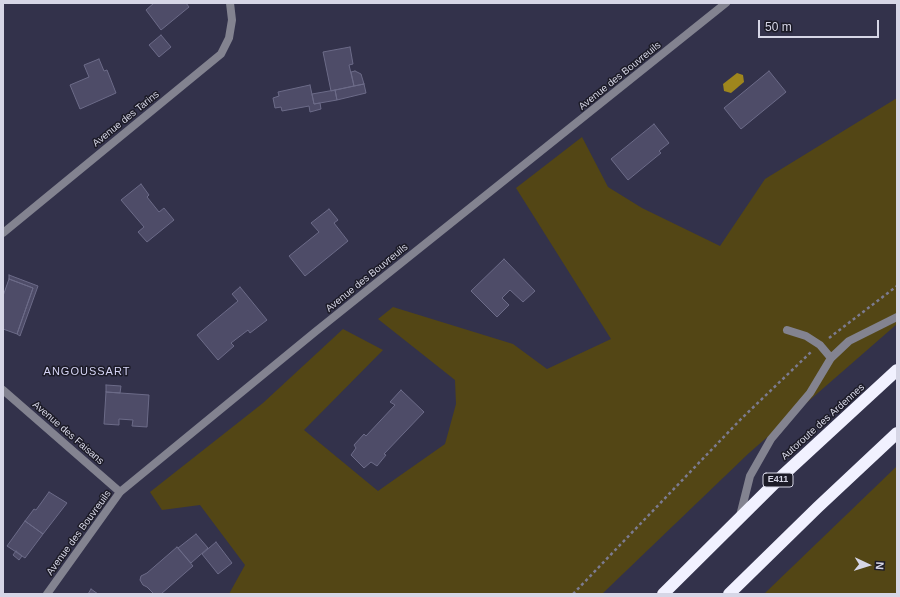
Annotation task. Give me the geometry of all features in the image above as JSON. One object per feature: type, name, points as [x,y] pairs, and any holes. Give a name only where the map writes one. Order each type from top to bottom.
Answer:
[{"type":"highway","name":"Autoroute des Ardennes","points":[[663,594],[782,476],[897,370]]},
{"type":"highway","points":[[729,594],[818,507],[897,433]]},
{"type":"street","name":"Avenue des Tarins","points":[[3,233],[221,54],[229,38],[232,20],[230,3]]},
{"type":"street","name":"Avenue des Bouvreuils","points":[[47,594],[120,492],[315,332],[726,3]]},
{"type":"street","points":[[740,518],[750,476],[770,439],[810,393],[831,358],[849,341],[897,317]]},
{"type":"street","points":[[787,330],[806,336],[820,346],[831,358]]},
{"type":"street","name":"Avenue des Faisans","points":[[3,390],[120,492]]},
{"type":"path","points":[[829,338],[897,286]]},
{"type":"path","points":[[573,594],[741,419],[811,353]]},
{"type":"shaded area","points":[[737,73],[743,75],[744,82],[731,93],[724,91],[723,84]]},
{"type":"shaded area","points":[[897,98],[897,324],[749,453],[602,594],[229,594],[245,565],[200,505],[162,510],[150,492],[263,403],[343,329],[383,350],[304,430],[378,491],[445,444],[456,404],[455,380],[378,319],[393,307],[513,344],[547,369],[611,339],[516,188],[582,137],[608,187],[642,208],[720,246],[765,179]]},
{"type":"shaded area","points":[[897,466],[897,594],[764,594]]},
{"type":"building","points":[[154,3],[186,3],[189,7],[161,30],[146,10]]},
{"type":"building","points":[[161,35],[171,47],[159,57],[149,45]]},
{"type":"building","points":[[350,47],[353,64],[349,65],[354,86],[331,91],[323,52]]},
{"type":"building","points":[[99,59],[104,71],[107,70],[116,93],[80,109],[70,85],[89,77],[84,65]]},
{"type":"building","points":[[355,71],[361,74],[364,84],[354,86],[351,72]]},
{"type":"building","points":[[769,71],[786,92],[741,129],[724,108]]},
{"type":"building","points":[[364,84],[366,93],[337,100],[335,90]]},
{"type":"building","points":[[310,85],[314,104],[320,103],[321,109],[310,112],[309,106],[282,111],[281,107],[275,108],[273,98],[279,96],[278,92]]},
{"type":"building","points":[[335,90],[337,100],[314,104],[312,94]]},
{"type":"building","points":[[654,124],[669,143],[659,151],[661,153],[628,180],[611,159]]},
{"type":"building","points":[[141,184],[149,195],[147,197],[159,212],[164,208],[174,220],[147,242],[138,232],[144,227],[121,200]]},
{"type":"building","points":[[329,209],[338,220],[334,223],[348,241],[305,276],[289,256],[319,232],[311,223]]},
{"type":"building","points":[[504,259],[535,291],[523,302],[510,290],[502,298],[509,305],[497,317],[471,291]]},
{"type":"building","points":[[9,275],[38,286],[20,336],[17,334],[33,288],[9,279]]},
{"type":"building","points":[[9,279],[33,288],[17,334],[3,329],[3,296]]},
{"type":"building","points":[[240,287],[267,320],[250,333],[248,330],[231,343],[234,346],[218,360],[197,335],[238,301],[232,294]]},
{"type":"building","points":[[106,385],[121,386],[120,393],[106,392]]},
{"type":"building","points":[[401,390],[424,412],[384,454],[386,455],[377,466],[371,462],[364,468],[351,455],[356,448],[354,445],[364,434],[366,436],[395,405],[390,402]]},
{"type":"building","points":[[106,392],[149,395],[147,427],[132,426],[133,420],[119,419],[119,425],[104,424]]},
{"type":"building","points":[[49,492],[67,503],[43,534],[25,521],[34,509],[36,510]]},
{"type":"building","points":[[25,521],[43,534],[25,558],[7,546]]},
{"type":"building","points":[[196,534],[208,548],[191,563],[178,548]]},
{"type":"building","points":[[216,542],[232,563],[218,574],[202,554]]},
{"type":"building","points":[[177,547],[193,566],[161,594],[154,594],[143,585],[140,580],[141,576],[147,573]]},
{"type":"building","points":[[16,551],[22,556],[19,560],[13,555]]},
{"type":"building","points":[[91,589],[98,594],[88,594]]},
{"type":"district","name":"ANGOUSSART","points":[[87,372]]}]
